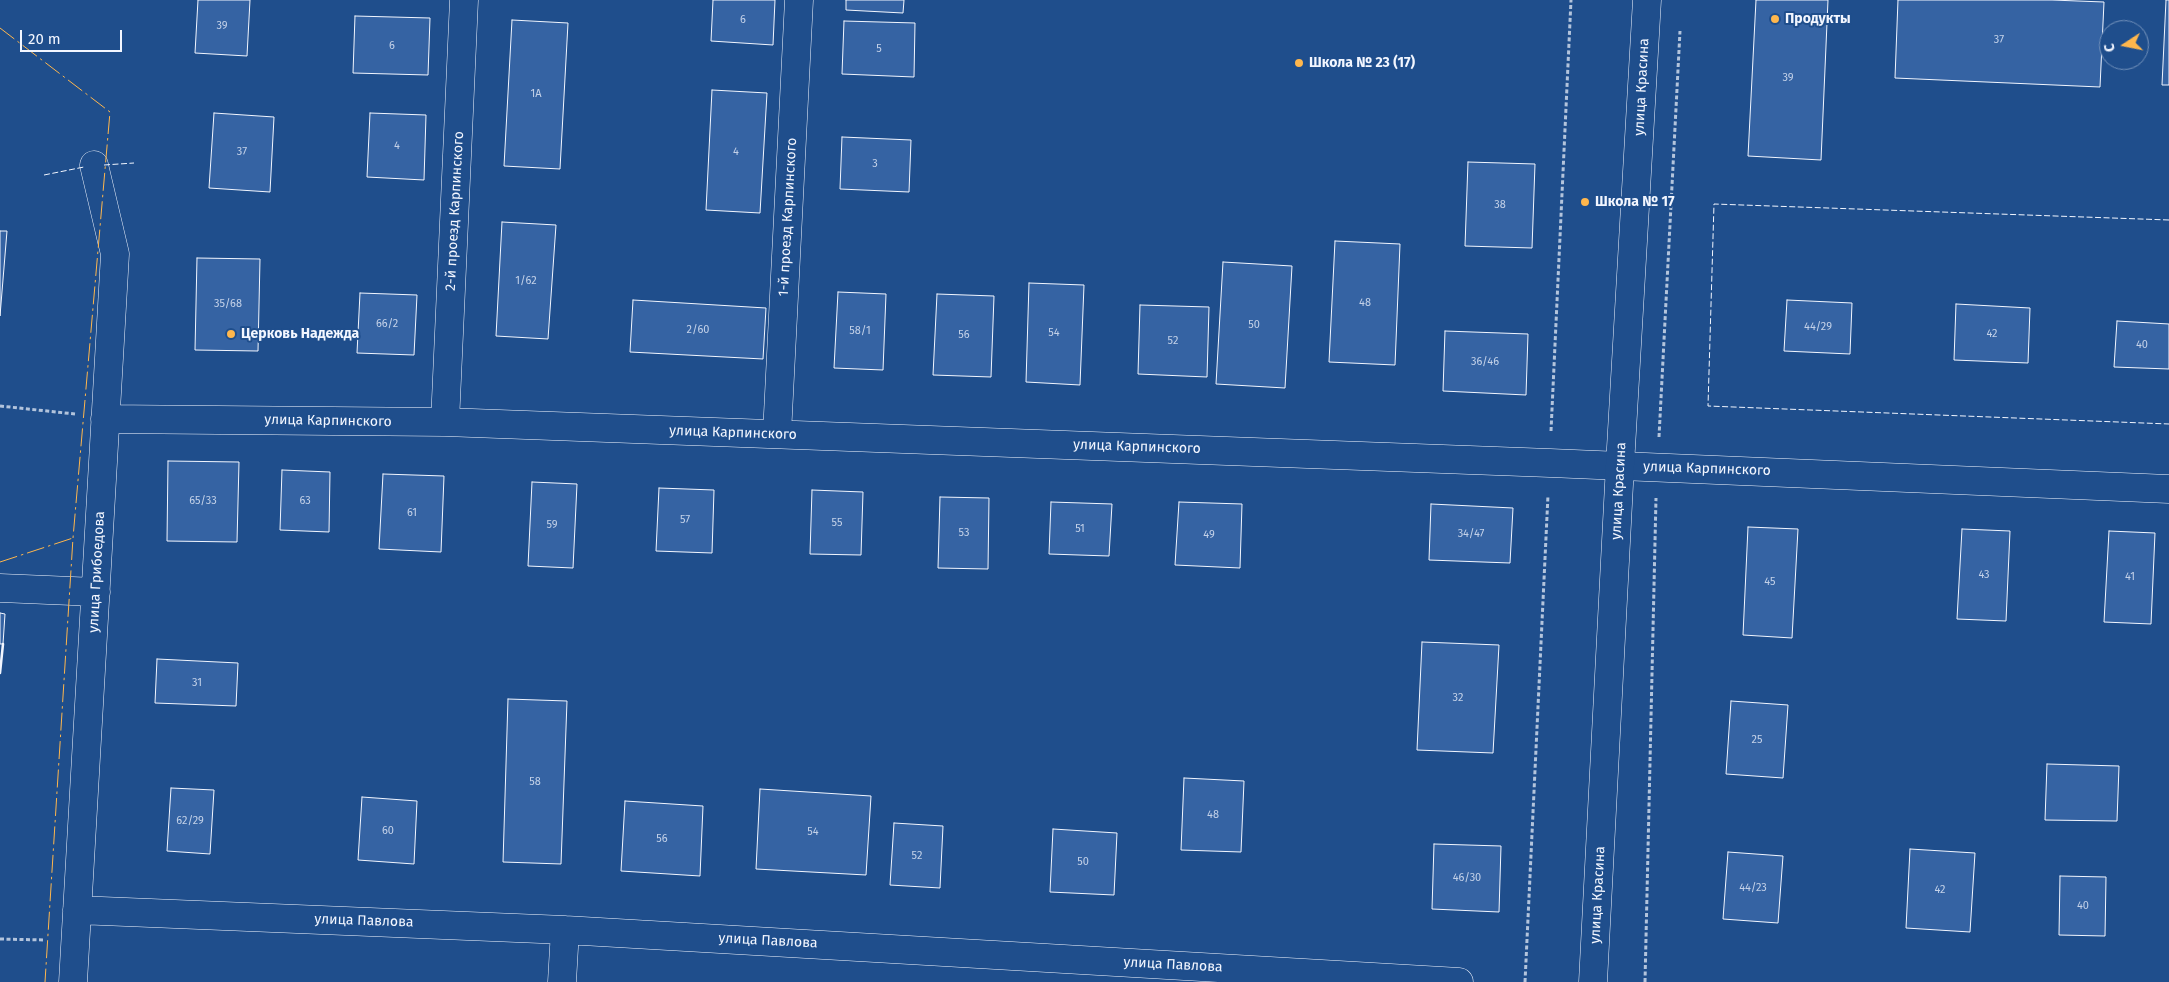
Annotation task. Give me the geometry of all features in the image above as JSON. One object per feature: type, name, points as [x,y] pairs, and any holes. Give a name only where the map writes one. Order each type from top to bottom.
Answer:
[{"type":"street","name":"2-й проезд Карпинского","points":[[445,422],[464,0]]},
{"type":"street","name":"1-й проезд Карпинского","points":[[777,434],[799,0]]},
{"type":"street","name":"улица Красина","points":[[1593,982],[1647,0]]},
{"type":"street","name":"улица Грибоедова","points":[[73,982],[115,254],[94,165]]},
{"type":"street","name":"улица Карпинского","points":[[105,419],[445,422],[1620,465],[2169,489]]},
{"type":"street","points":[[0,588],[96,592]]},
{"type":"street","name":"улица Павлова","points":[[77,910],[565,930],[1059,970],[1459,982]]},
{"type":"street","points":[[562,982],[565,930]]},
{"type":"path","points":[[0,406],[47,410],[105,419]]},
{"type":"path","points":[[0,938],[76,941]]},
{"type":"building","points":[[198,0],[250,0],[247,56],[195,53]]},
{"type":"building","points":[[713,0],[775,0],[773,45],[711,41]]},
{"type":"building","points":[[846,0],[904,0],[903,13],[846,10]]},
{"type":"building","points":[[1756,0],[1828,0],[1821,160],[1748,156]]},
{"type":"building","points":[[1898,0],[2104,2],[2103,20],[2099,20],[2100,87],[1895,78]]},
{"type":"building","points":[[2166,0],[2169,0],[2169,85],[2162,85]]},
{"type":"building","points":[[355,16],[430,18],[428,75],[353,73]]},
{"type":"building","points":[[512,20],[568,23],[560,169],[504,166]]},
{"type":"building","points":[[844,21],[915,23],[914,77],[842,74]]},
{"type":"building","points":[[712,90],[767,93],[760,213],[706,210]]},
{"type":"building","points":[[214,113],[274,117],[270,192],[209,188]]},
{"type":"building","points":[[370,113],[426,115],[424,180],[367,177]]},
{"type":"building","points":[[842,137],[911,140],[909,192],[840,189]]},
{"type":"building","points":[[1468,162],[1535,164],[1532,248],[1465,246]]},
{"type":"building","points":[[502,222],[556,225],[548,339],[496,336]]},
{"type":"building","points":[[0,231],[7,231],[0,316]]},
{"type":"building","points":[[1335,241],[1400,244],[1395,365],[1329,362]]},
{"type":"building","points":[[197,258],[260,259],[258,351],[195,350]]},
{"type":"building","points":[[1223,262],[1292,266],[1285,388],[1216,384]]},
{"type":"building","points":[[1029,283],[1084,285],[1080,385],[1026,382]]},
{"type":"building","points":[[838,292],[886,294],[883,370],[834,368]]},
{"type":"building","points":[[360,293],[417,295],[414,355],[357,353]]},
{"type":"building","points":[[937,294],[994,296],[991,377],[933,375]]},
{"type":"building","points":[[633,300],[766,308],[763,359],[630,352]]},
{"type":"building","points":[[1787,300],[1852,303],[1850,354],[1784,351]]},
{"type":"building","points":[[1956,304],[2030,308],[2028,363],[1954,360]]},
{"type":"building","points":[[1140,305],[1209,307],[1207,377],[1138,374]]},
{"type":"building","points":[[2117,321],[2169,324],[2169,369],[2114,367]]},
{"type":"building","points":[[1445,331],[1528,334],[1526,395],[1443,391]]},
{"type":"building","points":[[168,461],[239,462],[237,542],[167,541]]},
{"type":"building","points":[[282,470],[330,472],[329,532],[280,530]]},
{"type":"building","points":[[383,474],[444,476],[441,552],[379,549]]},
{"type":"building","points":[[532,482],[577,484],[573,568],[528,566]]},
{"type":"building","points":[[659,488],[714,490],[712,553],[656,551]]},
{"type":"building","points":[[812,490],[863,492],[861,555],[810,554]]},
{"type":"building","points":[[940,497],[989,498],[988,569],[938,568]]},
{"type":"building","points":[[1051,502],[1112,504],[1109,556],[1049,554]]},
{"type":"building","points":[[1179,502],[1242,504],[1240,568],[1175,565]]},
{"type":"building","points":[[1431,504],[1513,508],[1510,563],[1429,560]]},
{"type":"building","points":[[1748,527],[1798,529],[1792,638],[1743,635]]},
{"type":"building","points":[[1962,529],[2010,531],[2006,621],[1957,619]]},
{"type":"building","points":[[2109,531],[2155,533],[2151,624],[2104,622]]},
{"type":"building","points":[[0,613],[5,614],[3,644],[0,644]]},
{"type":"building","points":[[1422,642],[1499,645],[1493,753],[1417,750]]},
{"type":"building","points":[[157,659],[238,663],[236,706],[155,703]]},
{"type":"building","points":[[508,699],[567,701],[561,864],[503,862]]},
{"type":"building","points":[[1731,701],[1788,705],[1783,778],[1726,774]]},
{"type":"building","points":[[2047,764],[2119,766],[2117,821],[2045,820]]},
{"type":"building","points":[[1184,778],[1244,781],[1241,852],[1181,850]]},
{"type":"building","points":[[171,788],[214,790],[210,854],[167,851]]},
{"type":"building","points":[[760,789],[871,796],[866,875],[756,869]]},
{"type":"building","points":[[362,797],[417,801],[414,864],[358,860]]},
{"type":"building","points":[[625,801],[703,806],[700,876],[621,871]]},
{"type":"building","points":[[894,823],[943,826],[940,888],[890,885]]},
{"type":"building","points":[[1053,829],[1117,833],[1114,895],[1050,892]]},
{"type":"building","points":[[1434,844],[1501,846],[1499,912],[1432,909]]},
{"type":"building","points":[[1910,849],[1975,853],[1970,932],[1906,928]]},
{"type":"building","points":[[1728,852],[1783,856],[1778,923],[1723,919]]},
{"type":"building","points":[[2060,876],[2106,877],[2105,936],[2059,935]]},
{"type":"fence","points":[[104,165],[134,163]]},
{"type":"fence","points":[[44,175],[84,167]]},
{"type":"fence","points":[[2169,220],[1714,204],[1708,406],[2169,424]]},
{"type":"wall","points":[[0,673],[3,644]]},
{"type":"power","points":[[0,28],[110,112],[73,538],[45,982]]},
{"type":"power","points":[[0,562],[73,538]]},
{"type":"place","name":"Продукты","points":[[1775,19]]},
{"type":"place","name":"Школа № 23 (17)","points":[[1299,63]]},
{"type":"place","name":"Школа № 17","points":[[1585,202]]},
{"type":"place","name":"Церковь Надежда","points":[[231,334]]}]
